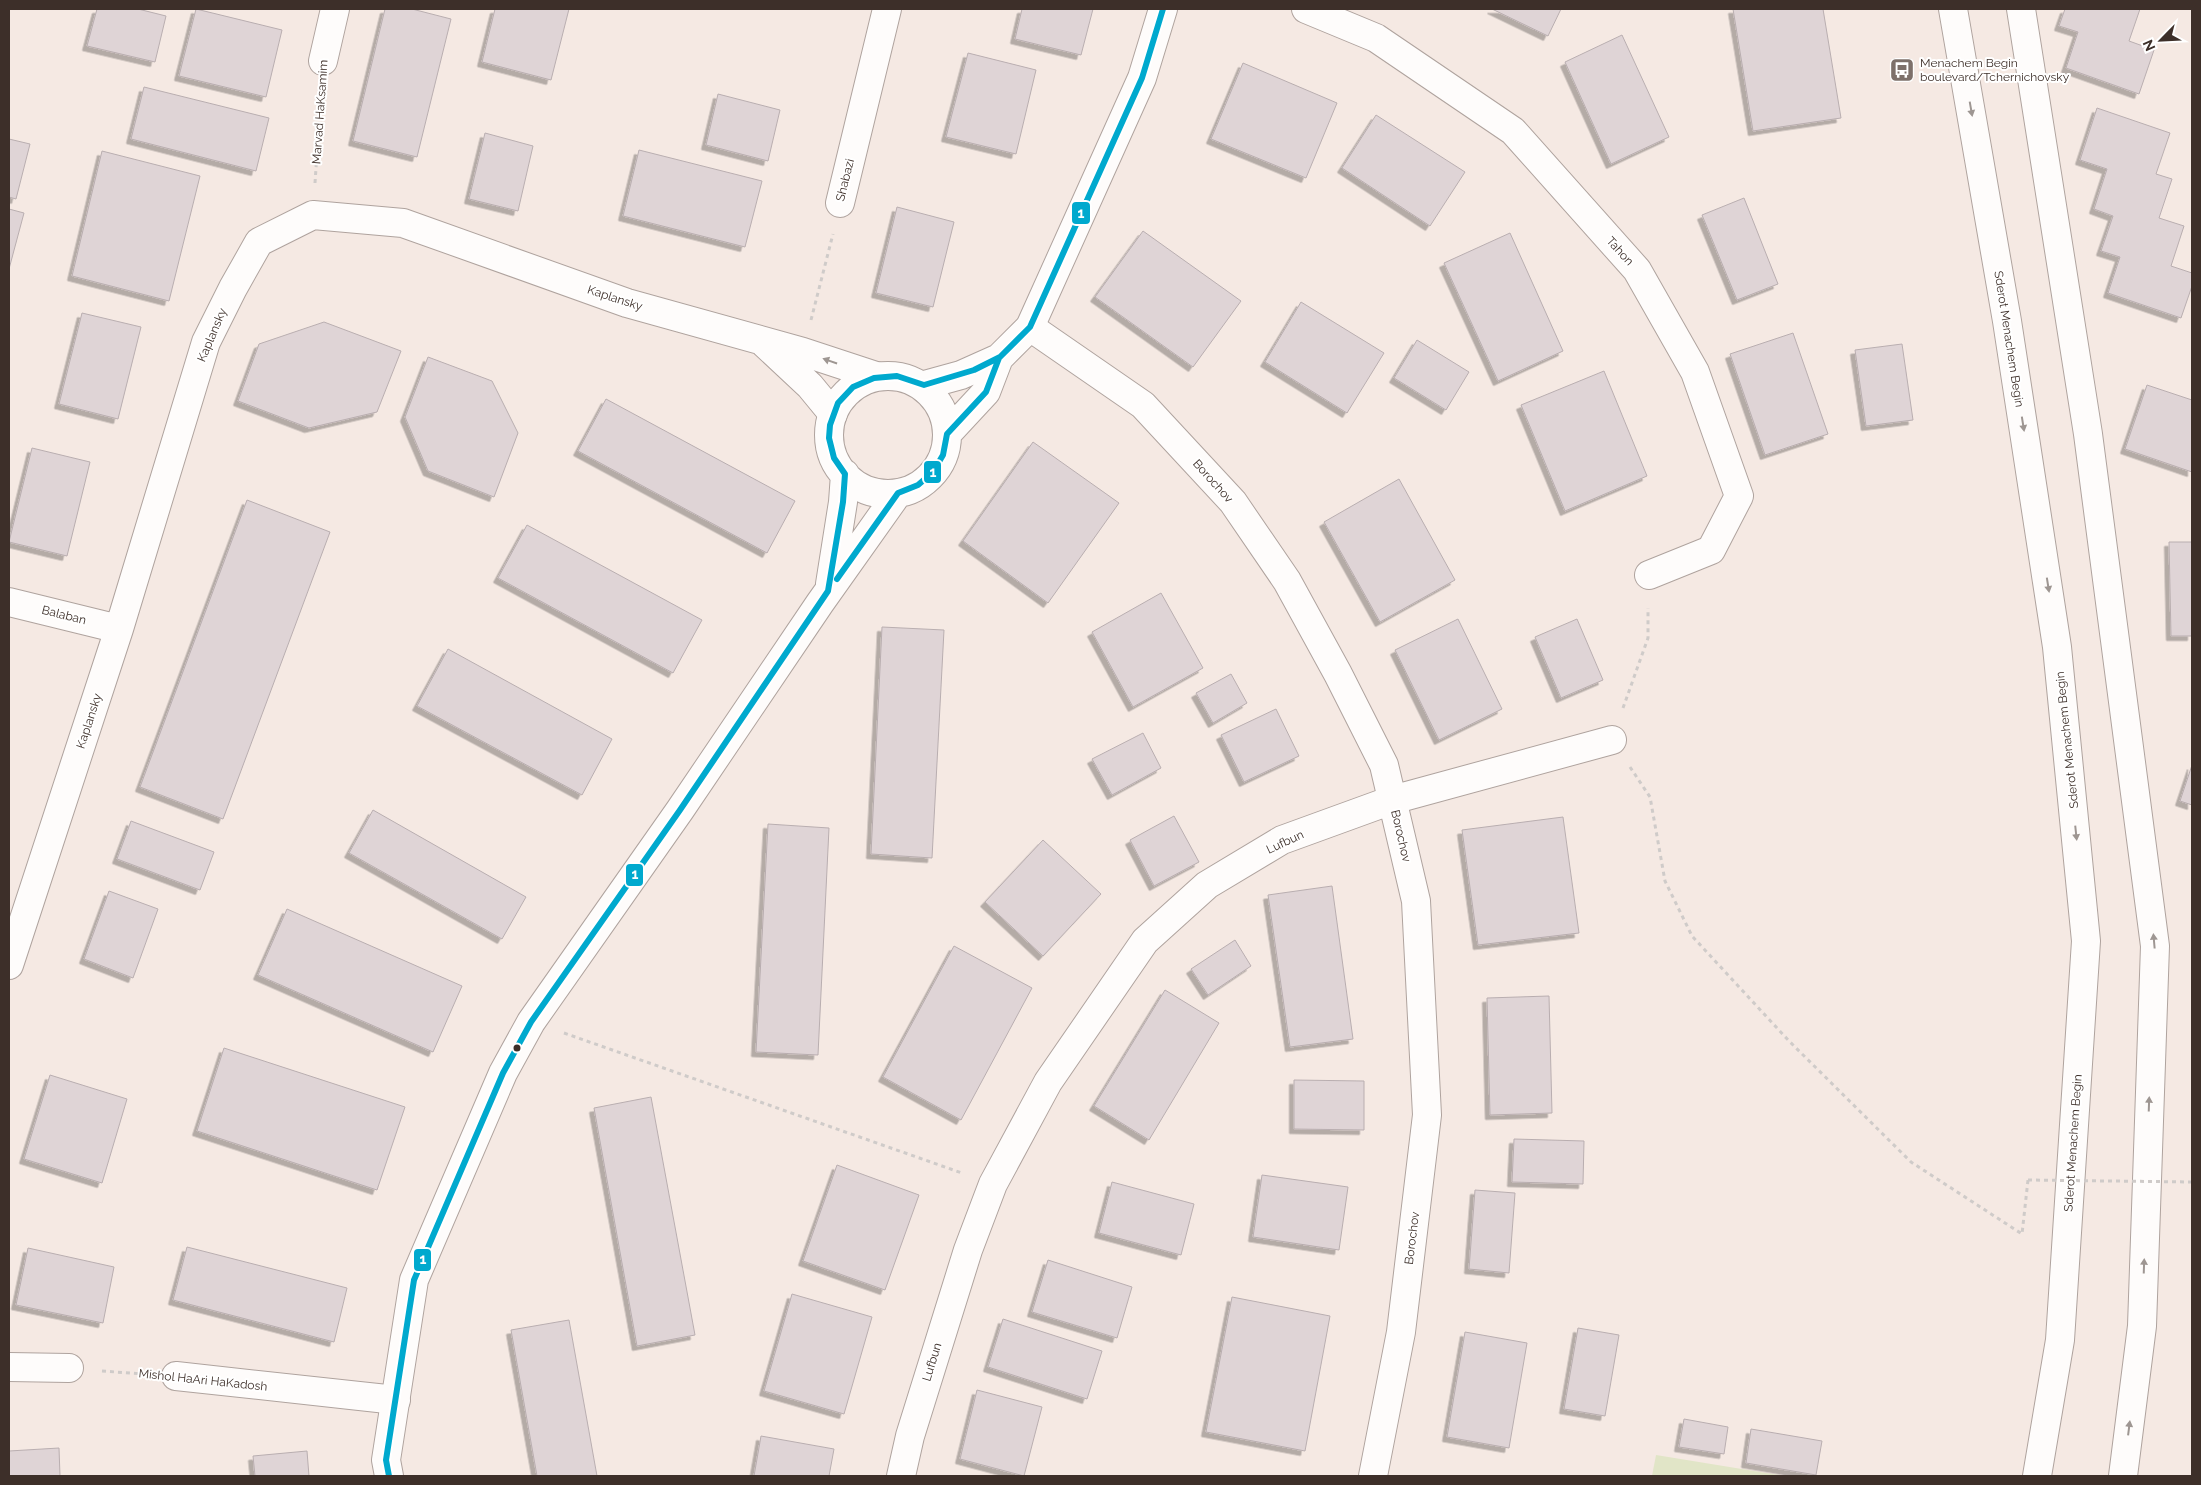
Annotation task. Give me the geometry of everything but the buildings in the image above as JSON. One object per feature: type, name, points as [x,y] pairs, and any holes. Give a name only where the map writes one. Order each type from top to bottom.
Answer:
[{"type":"street","name":"Marvad HaKsamim","points":[[323,61],[335,9]]},
{"type":"street","name":"Shabazi","points":[[840,203],[887,9]]},
{"type":"street","points":[[921,386],[961,375],[999,358],[1030,327],[1142,78],[1163,9]]},
{"type":"street","name":"Tahon","points":[[1306,9],[1376,38],[1513,131],[1637,270],[1695,372],[1739,496],[1711,550],[1649,575]]},
{"type":"street","name":"Sderot Menachem Begin","points":[[1954,9],[2007,321],[2057,647],[2086,941],[2060,1340],[2038,1476]]},
{"type":"street","points":[[2021,9],[2088,434],[2155,946],[2142,1326],[2123,1476]]},
{"type":"street","name":"Kaplansky","points":[[9,965],[119,629],[206,342],[259,242],[313,216],[403,223],[627,303],[803,352],[876,376]]},
{"type":"street","name":"Borochov","points":[[1030,327],[1143,405],[1233,502],[1287,581],[1338,674],[1384,765],[1416,901],[1427,1115],[1401,1332],[1373,1476]]},
{"type":"street","name":"Kaplansky","points":[[761,340],[810,386],[832,414]]},
{"type":"street","points":[[947,434],[986,392],[999,358]]},
{"type":"street","points":[[876,376],[899,376],[921,386],[932,394],[942,409],[948,428],[947,447],[940,465],[928,480],[911,490],[892,495],[871,492],[853,483],[839,468],[831,450],[829,434],[832,414],[838,403],[849,390],[862,381],[876,376]]},
{"type":"street","points":[[828,591],[843,502],[845,474]]},
{"type":"street","points":[[389,1476],[386,1460],[414,1280],[503,1073],[531,1022],[680,810],[828,591],[898,493]]},
{"type":"street","name":"Balaban","points":[[9,602],[119,629]]},
{"type":"street","name":"Lufbun","points":[[901,1476],[910,1436],[968,1250],[993,1184],[1048,1082],[1146,941],[1207,885],[1282,840],[1392,800],[1612,740]]},
{"type":"street","points":[[9,1367],[69,1368]]},
{"type":"street","name":"Mishol HaAri HaKadosh","points":[[176,1376],[396,1400]]},
{"type":"path","name":"Marvad HaKsamim","points":[[313,216],[323,61]]},
{"type":"path","name":"Shabazi","points":[[803,352],[840,203]]},
{"type":"path","points":[[1649,575],[1648,638],[1612,740],[1650,797],[1665,881],[1692,936],[1789,1041],[1911,1162],[2022,1234],[2028,1180],[2192,1182]]},
{"type":"path","points":[[531,1022],[993,1184]]},
{"type":"path","name":"Mishol HaAri HaKadosh","points":[[69,1368],[176,1376]]},
{"type":"green space","points":[[1656,1455],[1784,1476],[1652,1476]]},
{"type":"transit line","name":"1","points":[[389,1476],[386,1460],[414,1280],[503,1073],[531,1022],[680,810],[828,591],[843,502],[845,474],[834,458],[829,438],[830,425],[838,403],[853,387],[874,378],[897,376],[924,385],[974,370],[1000,357],[1030,327],[1142,78],[1163,9]]},
{"type":"transit line","name":"1","points":[[837,579],[898,493],[918,485],[933,472],[943,455],[947,434],[986,392],[999,358],[1007,350]]},
{"type":"place","name":"Menachem Begin boulevard/Tchernichovsky","points":[[1902,70]]}]
